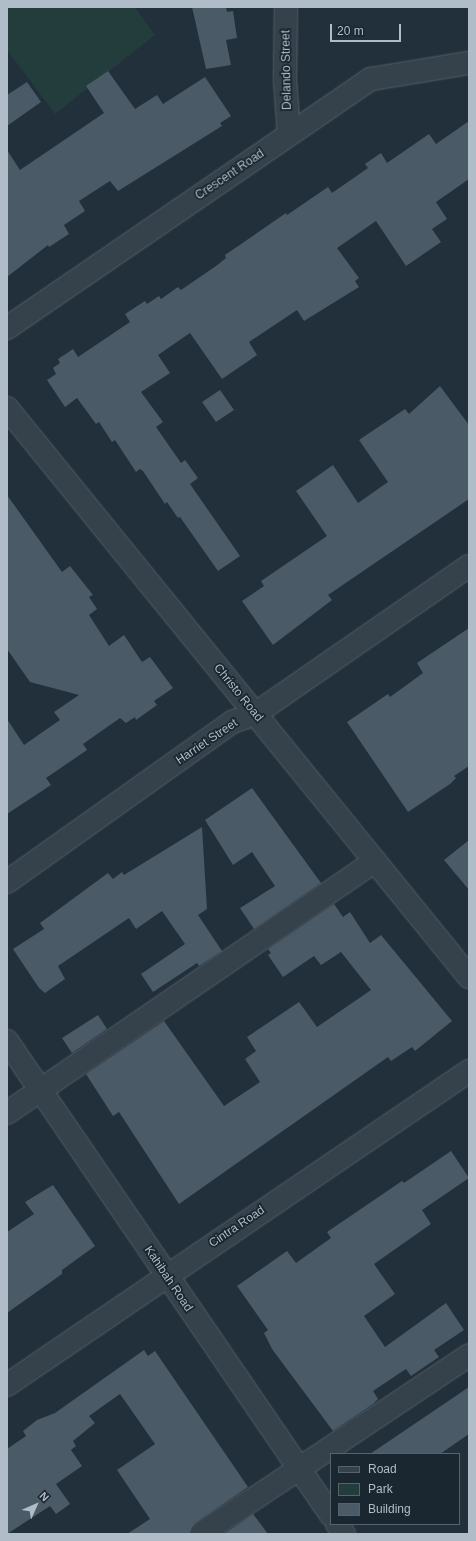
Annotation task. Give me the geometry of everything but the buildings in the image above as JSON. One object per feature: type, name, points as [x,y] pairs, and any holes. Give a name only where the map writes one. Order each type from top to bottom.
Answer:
[{"type":"street","name":"Delando Street","points":[[286,7],[285,80],[289,134]]},
{"type":"street","name":"Crescent Road","points":[[7,328],[371,79],[469,63]]},
{"type":"street","name":"Christo Road","points":[[7,408],[469,977]]},
{"type":"street","name":"Harriet Street","points":[[7,882],[232,722],[256,714],[469,566]]},
{"type":"street","points":[[7,1113],[375,861]]},
{"type":"street","name":"Kahibah Road","points":[[7,1041],[166,1276],[330,1514]]},
{"type":"street","name":"Cintra Road","points":[[7,1385],[469,1071]]},
{"type":"street","points":[[202,1534],[469,1355]]},
{"type":"street","points":[[338,1525],[344,1534]]},
{"type":"green space","points":[[7,7],[135,7],[155,35],[55,114],[7,50]]}]
